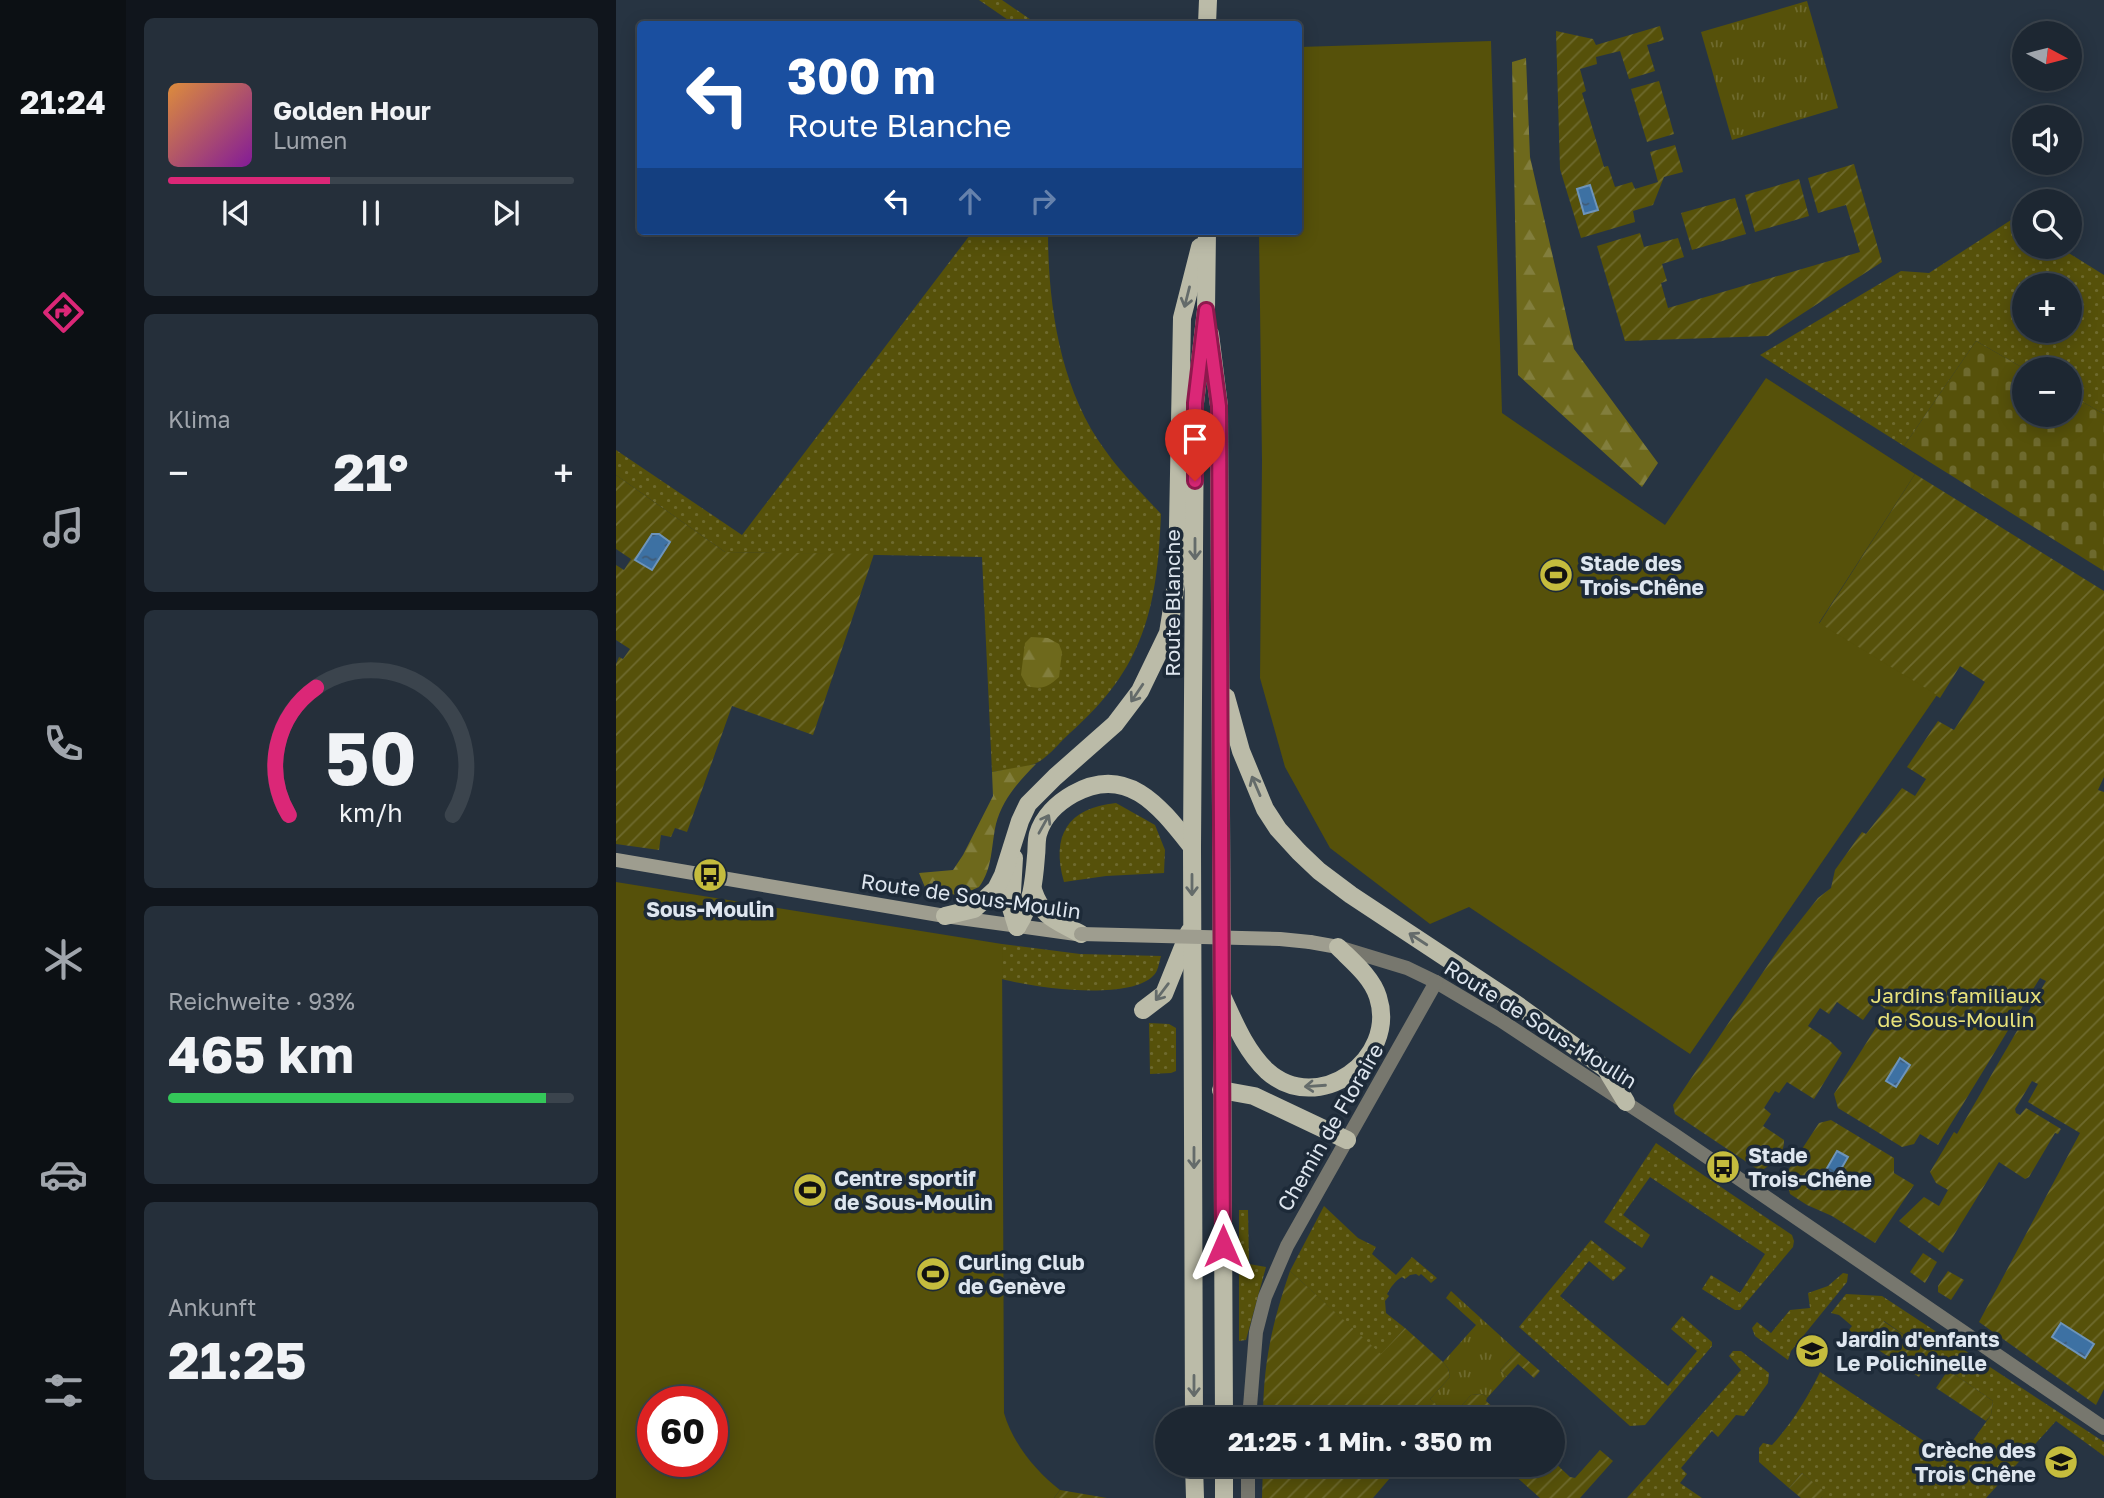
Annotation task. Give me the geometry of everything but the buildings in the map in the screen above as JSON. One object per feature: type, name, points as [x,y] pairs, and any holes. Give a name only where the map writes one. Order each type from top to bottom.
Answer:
[{"type":"main road","points":[[1207,21],[1208,0]]},
{"type":"main road","points":[[945,916],[974,909],[989,897],[1003,875],[1028,804],[1115,724],[1140,691],[1168,633],[1177,578],[1182,318],[1204,235]]},
{"type":"main road","points":[[1205,235],[1206,310],[1219,406],[1224,1407]]},
{"type":"main road","name":"Route Blanche","points":[[1194,1407],[1192,847],[1195,403],[1206,310]]},
{"type":"main road","points":[[1220,673],[1241,751],[1265,809],[1278,829],[1299,852],[1351,895],[1516,1004],[1606,1069],[1626,1102]]},
{"type":"main road","points":[[1017,927],[1028,911],[1041,827],[1053,808],[1082,789],[1118,785],[1141,793],[1165,813],[1192,847]]},
{"type":"main road","points":[[1013,845],[1011,908],[1017,927]]},
{"type":"main road","name":"Route de Sous-Moulin","points":[[616,860],[1017,927],[1081,934],[1280,939],[1338,947]]},
{"type":"main road","points":[[1033,890],[1045,915],[1081,934]]},
{"type":"main road","points":[[1143,1010],[1164,994],[1193,923]]},
{"type":"main road","points":[[1221,993],[1240,1035],[1268,1071],[1287,1083],[1306,1088],[1339,1082],[1363,1065],[1381,1025],[1381,1012],[1374,989],[1356,964],[1338,947]]},
{"type":"main road","points":[[1221,1090],[1254,1096],[1347,1140]]},
{"type":"main road","points":[[1194,1477],[1195,1498]]},
{"type":"main road","points":[[1224,1477],[1224,1498]]},
{"type":"street","name":"Route de Sous-Moulin","points":[[1338,947],[1382,959],[1436,982],[1500,1020],[1626,1102],[2104,1428]]},
{"type":"street","name":"Chemin de Floraire","points":[[1250,1407],[1256,1332],[1265,1297],[1287,1246],[1436,982]]},
{"type":"street","points":[[1248,1477],[1248,1498]]},
{"type":"green space","points":[[979,0],[1002,0],[1033,21],[1010,21]]},
{"type":"green space","points":[[1807,1],[1838,108],[1732,140],[1701,32]]},
{"type":"green space","points":[[1660,26],[1664,40],[1647,45],[1655,71],[1629,79],[1620,51],[1596,57],[1597,64],[1580,69],[1586,91],[1582,93],[1604,167],[1608,166],[1615,187],[1632,182],[1635,189],[1658,182],[1650,152],[1675,145],[1683,172],[1664,177],[1653,205],[1633,211],[1635,222],[1581,238],[1560,169],[1556,31],[1593,39],[1596,45]]},
{"type":"green space","name":"Stade des Trois-Chêne","points":[[1491,41],[1502,413],[1665,525],[1766,378],[1915,474],[1819,623],[1937,695],[1690,1054],[1469,907],[1430,924],[1330,848],[1285,767],[1260,678],[1262,460],[1259,235],[1302,235],[1302,47]]},
{"type":"green space","points":[[1526,58],[1530,157],[1574,349],[1658,463],[1642,487],[1518,375],[1512,62]]},
{"type":"green space","points":[[1659,81],[1674,134],[1647,142],[1631,89]]},
{"type":"green space","points":[[1854,164],[1882,262],[1768,336],[1625,341],[1597,246],[1640,233],[1644,247],[1678,238],[1684,257],[1662,264],[1667,281],[1661,283],[1668,308],[1860,252],[1846,205],[1818,213],[1808,178]]},
{"type":"green space","points":[[1799,179],[1809,216],[1755,232],[1745,195]]},
{"type":"green space","points":[[1735,198],[1746,234],[1692,250],[1681,213]]},
{"type":"green space","points":[[2011,220],[2012,259],[2078,259],[2104,275],[2104,414],[2082,402],[2082,357],[2012,357],[2012,362],[1976,341],[1904,446],[1760,355],[1901,271],[1929,273]]},
{"type":"green space","points":[[970,235],[1048,235],[1054,317],[1067,373],[1077,400],[1111,458],[1161,514],[1156,579],[1142,635],[1115,685],[1095,709],[1043,759],[1024,767],[992,772],[982,557],[725,552],[616,475],[616,450],[742,535]]},
{"type":"green space","points":[[1976,341],[2012,362],[2012,427],[2082,427],[2082,402],[2104,414],[2104,571],[1904,446]]},
{"type":"green space","name":"Jardins familiaux de Sous-Moulin","points":[[1915,474],[2104,591],[2104,777],[2098,790],[2104,792],[2104,1389],[2096,1405],[1979,1322],[2080,1133],[2028,1102],[2038,1084],[2032,1081],[2015,1109],[2016,1113],[2020,1115],[2026,1108],[2061,1129],[2058,1134],[2055,1133],[2029,1177],[2025,1179],[1999,1162],[1943,1253],[1899,1221],[1924,1197],[1939,1206],[1948,1190],[1936,1183],[1930,1172],[1954,1132],[1957,1134],[2046,981],[2040,978],[1938,1145],[1920,1134],[1914,1144],[1902,1147],[1838,1108],[1834,1094],[1887,1010],[1876,1002],[1863,1020],[1837,1002],[1829,1014],[1820,1008],[1808,1026],[1842,1053],[1814,1099],[1787,1082],[1779,1093],[1775,1091],[1764,1108],[1771,1114],[1763,1126],[1784,1140],[1784,1145],[1777,1158],[1760,1171],[1675,1114],[1673,1105],[1784,941],[1818,898],[1831,888],[1835,870],[1862,832],[1866,834],[1902,788],[1915,796],[1926,779],[1907,767],[1938,721],[1954,730],[1985,682],[1960,666],[1940,698],[1819,624]]},
{"type":"green space","points":[[616,475],[725,552],[874,554],[813,735],[732,706],[687,832],[675,828],[671,837],[661,835],[659,850],[616,844],[616,664],[619,657],[623,659],[630,649],[616,640],[616,565],[624,570],[631,559],[616,549]]},
{"type":"green space","points":[[1031,637],[1048,638],[1059,644],[1062,652],[1059,677],[1044,687],[1027,686],[1021,675],[1025,643]]},
{"type":"green space","points":[[1036,764],[1017,784],[1002,807],[996,824],[989,865],[979,887],[961,895],[927,892],[919,873],[953,870],[993,796],[992,772]]},
{"type":"green space","points":[[1116,803],[1155,825],[1165,850],[1164,873],[1106,876],[1064,882],[1060,851],[1067,827],[1085,811]]},
{"type":"green space","name":"Centre sportif de Sous-Moulin","points":[[616,882],[1002,944],[1004,1413],[1026,1456],[1060,1490],[1054,1498],[616,1498]]},
{"type":"green space","points":[[1002,944],[1080,954],[1161,956],[1155,974],[1141,984],[1103,990],[1057,989],[1002,979]]},
{"type":"green space","points":[[1149,1023],[1169,1024],[1176,1028],[1176,1071],[1150,1074]]},
{"type":"green space","points":[[1831,1120],[1894,1158],[1894,1173],[1914,1185],[1875,1243],[1790,1194],[1785,1175],[1819,1123]]},
{"type":"green space","points":[[1656,1143],[1792,1235],[1793,1247],[1740,1310],[1735,1310],[1702,1289],[1711,1275],[1740,1293],[1765,1254],[1650,1177],[1623,1215],[1650,1235],[1642,1248],[1604,1222]]},
{"type":"green space","points":[[1324,1206],[1358,1238],[1376,1247],[1372,1254],[1396,1275],[1412,1257],[1437,1278],[1431,1283],[1421,1274],[1416,1274],[1397,1280],[1387,1294],[1389,1296],[1385,1301],[1386,1313],[1405,1328],[1381,1355],[1290,1271]]},
{"type":"green space","points":[[1239,1210],[1248,1210],[1249,1264],[1266,1267],[1246,1340],[1239,1341]]},
{"type":"green space","points":[[1591,1240],[1626,1268],[1613,1281],[1589,1261],[1560,1296],[1668,1386],[1697,1351],[1671,1329],[1682,1316],[1712,1342],[1712,1346],[1645,1425],[1630,1426],[1519,1327]]},
{"type":"green space","points":[[1923,1253],[1937,1262],[1925,1283],[1910,1272]]},
{"type":"green space","points":[[1290,1271],[1381,1354],[1405,1328],[1448,1368],[1450,1377],[1430,1399],[1439,1407],[1264,1407],[1270,1344]]},
{"type":"green space","points":[[1948,1271],[1964,1280],[1951,1300],[1938,1292],[1938,1286]]},
{"type":"green space","points":[[1843,1273],[1848,1274],[1847,1282],[1791,1351],[1788,1360],[1755,1336],[1752,1328],[1757,1322],[1771,1333],[1790,1310],[1810,1308],[1808,1293],[1828,1286]]},
{"type":"green space","points":[[1451,1291],[1517,1351],[1500,1370],[1507,1376],[1487,1398],[1483,1394],[1471,1395],[1461,1407],[1439,1407],[1430,1399],[1450,1377],[1443,1362],[1476,1325],[1446,1298]]},
{"type":"green space","points":[[1846,1294],[1882,1296],[2104,1442],[2104,1456],[2056,1421],[1986,1498],[1821,1498],[1825,1493],[1802,1473],[1789,1488],[1759,1462],[1759,1448],[1763,1443],[1772,1445],[1779,1437],[1799,1410],[1820,1372],[1951,1459],[1957,1449],[1964,1453],[1991,1415],[1993,1401],[1884,1321],[1868,1343],[1849,1330],[1852,1326],[1839,1315],[1831,1313]]},
{"type":"green space","points":[[1883,1321],[1932,1354],[1919,1377],[1868,1343]]},
{"type":"green space","points":[[1517,1351],[1540,1371],[1534,1378],[1518,1364],[1507,1376],[1500,1370]]},
{"type":"green space","points":[[1733,1351],[1741,1351],[1769,1373],[1768,1383],[1744,1416],[1736,1415],[1718,1437],[1712,1431],[1681,1468],[1687,1474],[1680,1483],[1702,1498],[1627,1498],[1741,1370],[1729,1356]]},
{"type":"green space","points":[[1948,1370],[1993,1401],[1991,1415],[1986,1421],[1936,1388]]},
{"type":"green space","points":[[1483,1394],[1493,1407],[1461,1407],[1471,1395]]},
{"type":"green space","points":[[1600,1450],[1613,1461],[1580,1498],[1540,1498],[1516,1477],[1565,1477],[1565,1472],[1575,1478]]},
{"type":"green space","points":[[1802,1473],[1826,1493],[1821,1498],[1801,1498],[1789,1488]]},
{"type":"green space","points":[[1263,1477],[1391,1477],[1373,1498],[1262,1498]]},
{"type":"green space","points":[[1060,1490],[1107,1498],[1054,1498]]},
{"type":"water","points":[[1590,185],[1598,210],[1584,214],[1577,189]]},
{"type":"water","points":[[652,534],[659,534],[670,542],[652,570],[635,560]]},
{"type":"water","points":[[1900,1058],[1910,1065],[1896,1087],[1886,1081]]},
{"type":"water","points":[[1837,1151],[1848,1157],[1834,1181],[1826,1182],[1823,1175]]},
{"type":"water","points":[[2061,1323],[2094,1344],[2085,1358],[2052,1337]]},
{"type":"place","name":"Stade des Trois-Chêne","points":[[1556,575]]},
{"type":"place","name":"Sous-Moulin","points":[[710,875]]},
{"type":"place","name":"Stade Trois-Chêne","points":[[1723,1167]]},
{"type":"place","name":"Centre sportif de Sous-Moulin","points":[[810,1190]]},
{"type":"place","name":"Curling Club de Genève","points":[[933,1274]]},
{"type":"place","name":"Jardin d'enfants Le Polichinelle","points":[[1812,1351]]},
{"type":"place","name":"Crèche des Trois Chêne","points":[[2061,1462]]},
{"type":"route","points":[[1195,481],[1195,403],[1206,310],[1219,406],[1223,1246]]}]
